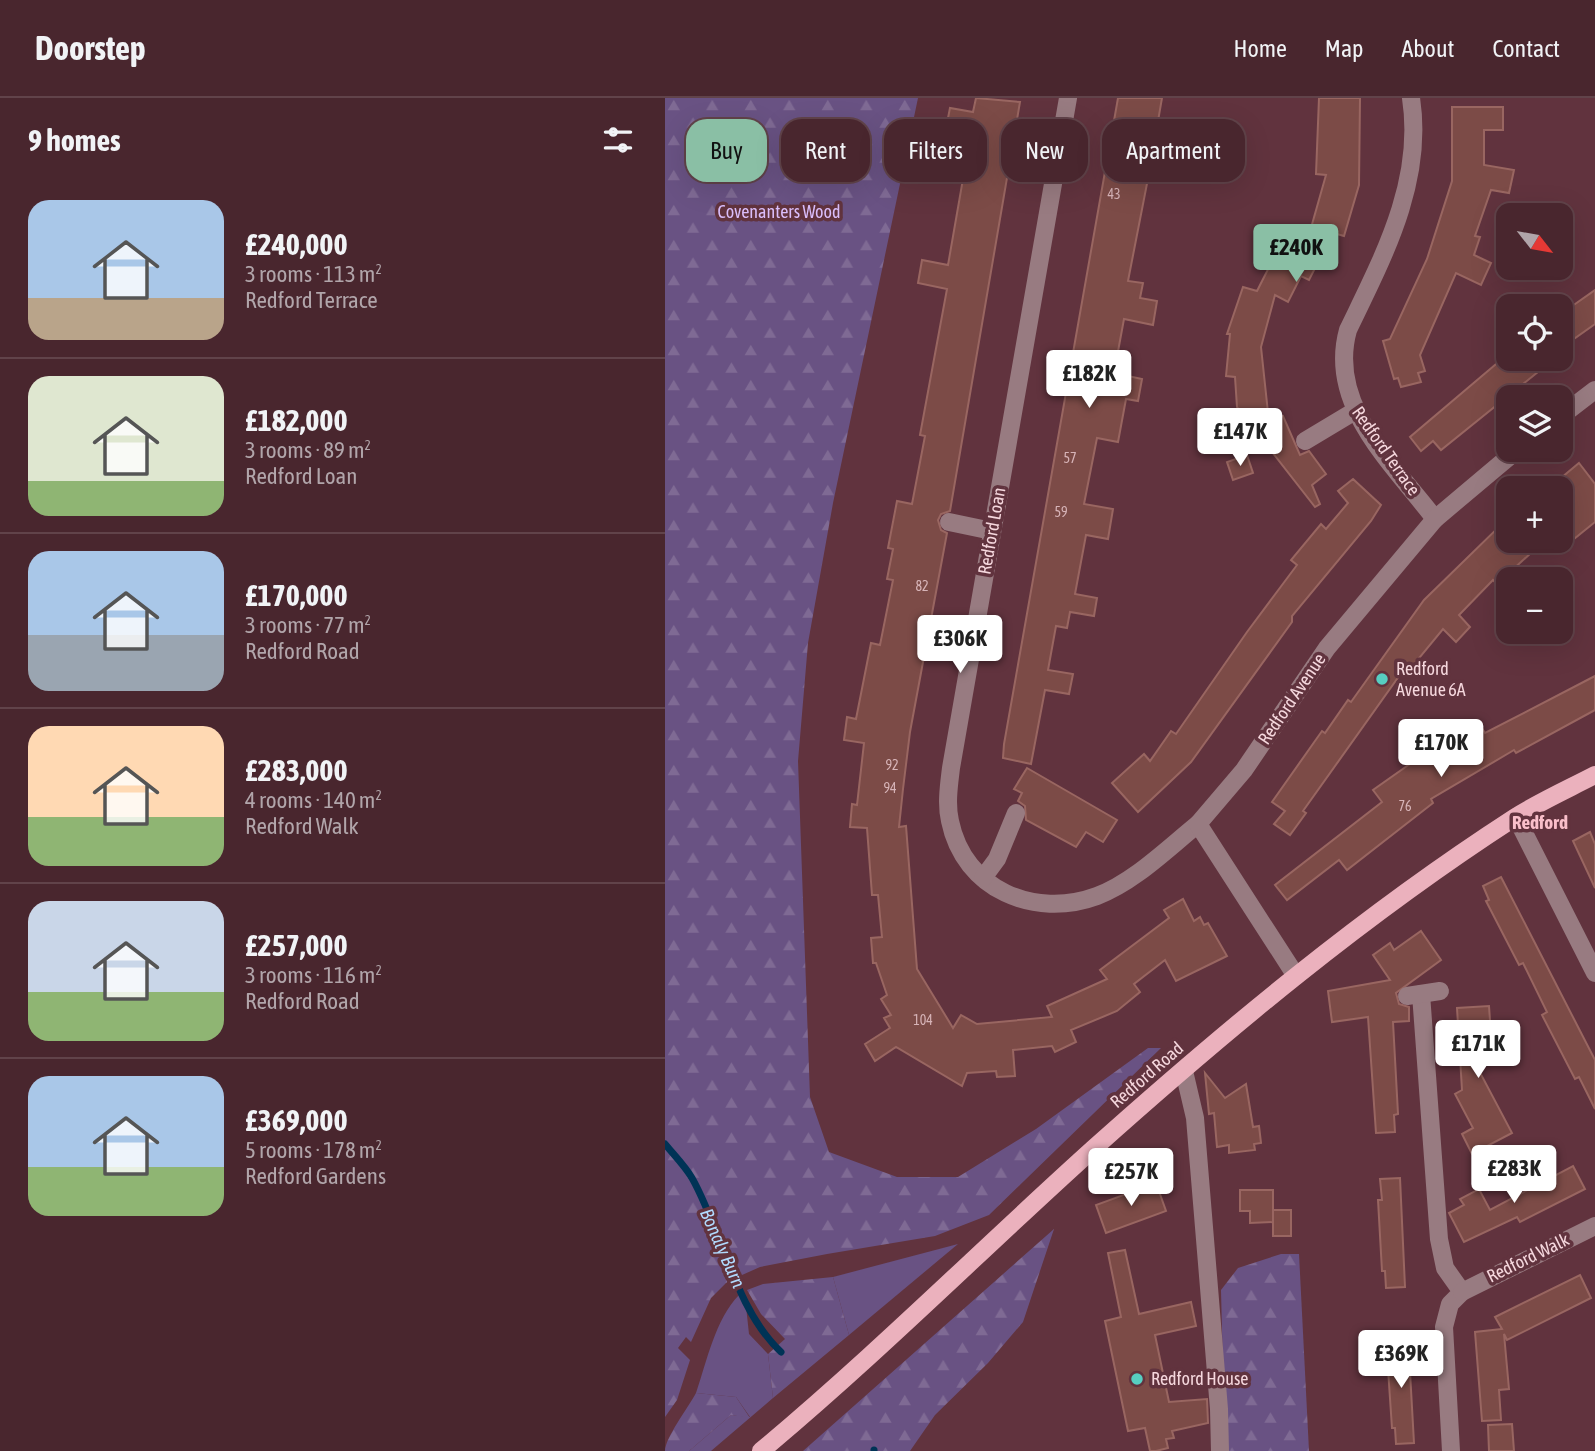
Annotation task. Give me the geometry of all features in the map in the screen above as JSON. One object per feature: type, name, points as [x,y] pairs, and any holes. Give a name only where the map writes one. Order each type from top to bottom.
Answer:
[{"type":"main road","name":"Redford Road","points":[[761,1451],[876,1352],[1093,1149],[1262,1002],[1429,877],[1516,817],[1595,775]]},
{"type":"street","name":"Redford Loan","points":[[1068,98],[948,792],[949,820],[957,843],[983,878],[1001,891],[1037,905],[1078,902],[1099,895],[1121,883],[1198,824]]},
{"type":"street","name":"Redford Terrace","points":[[1411,98],[1410,172],[1402,208],[1348,330],[1342,371],[1355,411],[1435,519]]},
{"type":"street","points":[[1573,407],[1595,390]]},
{"type":"street","points":[[1305,440],[1355,411]]},
{"type":"street","name":"Redford Avenue","points":[[1198,824],[1244,770],[1327,648],[1435,519],[1503,462]]},
{"type":"street","points":[[949,522],[992,531]]},
{"type":"street","points":[[983,878],[997,859],[1016,813]]},
{"type":"street","points":[[1516,817],[1595,973]]},
{"type":"street","points":[[1198,824],[1296,976]]},
{"type":"street","points":[[1440,991],[1414,995],[1439,1239],[1444,1268],[1462,1292],[1450,1304],[1444,1327],[1451,1451]]},
{"type":"street","points":[[1184,1071],[1195,1118],[1219,1409],[1220,1451]]},
{"type":"street","name":"Redford Walk","points":[[1462,1292],[1595,1226]]},
{"type":"green space","name":"Covenanters Wood","points":[[665,98],[918,98],[914,119],[884,119],[884,182],[900,182],[833,503],[808,643],[798,761],[810,1097],[829,1152],[897,1177],[958,1177],[1036,1129],[1148,1048],[1161,1048],[989,1215],[935,1236],[760,1267],[726,1283],[711,1298],[691,1342],[686,1337],[678,1348],[690,1360],[677,1400],[665,1417]]},
{"type":"green space","points":[[1054,1229],[1023,1322],[988,1363],[935,1415],[910,1451],[803,1451]]},
{"type":"green space","points":[[958,1244],[849,1335],[833,1277]]},
{"type":"green space","points":[[1281,1254],[1299,1254],[1309,1451],[1225,1451],[1221,1290],[1238,1268]]},
{"type":"green space","points":[[833,1277],[849,1335],[773,1398],[768,1354],[785,1339],[761,1314],[747,1290],[763,1284]]},
{"type":"green space","points":[[739,1295],[746,1306],[749,1334],[768,1354],[773,1398],[711,1451],[689,1451],[731,1415],[750,1417],[736,1397],[696,1393],[718,1329]]},
{"type":"green space","points":[[696,1393],[736,1397],[750,1418],[731,1415],[689,1451],[665,1451],[673,1431]]},
{"type":"building","points":[[976,98],[1020,102],[1017,119],[1001,119],[1001,182],[1006,182],[950,511],[941,514],[938,520],[941,530],[947,533],[910,732],[903,789],[899,827],[906,826],[917,969],[953,1028],[961,1015],[977,1024],[1052,1017],[1047,1006],[1107,979],[1100,970],[1169,918],[1164,910],[1183,899],[1194,921],[1200,917],[1204,925],[1208,923],[1227,956],[1176,981],[1165,960],[1134,984],[1140,992],[1117,1011],[1071,1030],[1076,1042],[1055,1052],[1052,1046],[1013,1050],[1015,1076],[997,1077],[996,1071],[967,1073],[962,1086],[896,1047],[875,1061],[865,1044],[890,1028],[884,1018],[891,1015],[881,999],[887,995],[876,963],[873,963],[871,938],[882,937],[878,895],[872,895],[867,828],[850,827],[852,804],[857,805],[864,743],[844,740],[847,717],[856,719],[871,643],[880,645],[893,580],[887,579],[893,549],[888,548],[897,501],[912,504],[925,436],[920,435],[947,289],[918,283],[922,260],[948,265],[962,182],[987,182],[987,119],[948,119],[950,108],[973,112]]},
{"type":"building","points":[[1118,98],[1162,98],[1158,119],[1114,119]]},
{"type":"building","points":[[1319,98],[1360,98],[1359,185],[1344,236],[1333,233],[1309,280],[1301,276],[1288,302],[1275,295],[1261,347],[1269,422],[1283,416],[1300,455],[1309,451],[1326,474],[1312,485],[1320,504],[1315,507],[1237,407],[1235,377],[1226,376],[1230,334],[1227,334],[1243,287],[1257,291],[1285,236],[1307,242],[1326,175],[1316,174]]},
{"type":"building","points":[[1452,107],[1503,107],[1503,130],[1484,130],[1484,165],[1514,170],[1509,193],[1491,190],[1475,236],[1480,237],[1474,255],[1491,263],[1481,285],[1456,273],[1420,355],[1425,371],[1418,373],[1421,382],[1401,387],[1398,378],[1394,379],[1383,341],[1390,339],[1427,259],[1452,181]]},
{"type":"building","points":[[1103,182],[1147,182],[1128,281],[1143,283],[1140,298],[1157,301],[1153,325],[1124,319],[1114,373],[1142,379],[1138,401],[1126,399],[1118,442],[1097,438],[1084,504],[1113,509],[1108,539],[1086,535],[1075,594],[1097,598],[1094,616],[1070,612],[1067,628],[1056,626],[1048,670],[1073,674],[1069,694],[1045,690],[1031,764],[1003,758]]},
{"type":"building","points":[[1595,290],[1595,324],[1573,340],[1573,306]]},
{"type":"building","points":[[1496,364],[1496,371],[1539,371],[1522,385],[1496,385],[1496,406],[1441,450],[1433,441],[1421,451],[1410,437]]},
{"type":"building","points":[[1247,455],[1253,473],[1233,480],[1227,462]]},
{"type":"building","points":[[1579,463],[1595,484],[1595,522],[1573,540],[1573,476],[1563,476]]},
{"type":"building","points":[[1353,479],[1381,505],[1371,521],[1292,616],[1292,622],[1191,762],[1138,812],[1112,783],[1144,754],[1150,761],[1171,731],[1176,734],[1297,565],[1291,560],[1321,524],[1326,529],[1348,503],[1338,491]]},
{"type":"building","points":[[1496,530],[1496,553],[1531,553],[1516,567],[1496,567],[1496,583],[1493,580],[1459,615],[1470,627],[1456,642],[1443,629],[1411,668],[1407,665],[1303,811],[1306,813],[1290,835],[1274,824],[1285,811],[1272,802],[1322,731],[1325,733],[1348,700],[1351,702],[1424,600]]},
{"type":"building","points":[[1595,676],[1595,710],[1516,753],[1514,750],[1431,799],[1433,803],[1347,870],[1339,860],[1287,900],[1275,885],[1382,802],[1373,790],[1424,754],[1422,752],[1477,720],[1485,733]]},
{"type":"building","points":[[1027,768],[1117,820],[1103,842],[1086,832],[1076,847],[1026,820],[1025,806],[1018,801],[1022,793],[1014,789]]},
{"type":"building","points":[[1590,832],[1595,844],[1595,888],[1573,841]]},
{"type":"building","points":[[1501,877],[1595,1060],[1595,1109],[1579,1077],[1575,1079],[1542,1015],[1547,1012],[1523,963],[1519,965],[1486,901],[1489,900],[1483,886]]},
{"type":"building","points":[[1421,931],[1441,960],[1396,993],[1399,1004],[1409,1007],[1409,1021],[1393,1022],[1398,1114],[1394,1115],[1395,1132],[1376,1133],[1368,1017],[1332,1022],[1328,991],[1390,980],[1373,955],[1390,943],[1394,950]]},
{"type":"building","points":[[1489,1006],[1493,1064],[1476,1065],[1512,1133],[1472,1154],[1462,1134],[1473,1128],[1455,1094],[1462,1090],[1457,1008]]},
{"type":"building","points":[[1205,1073],[1225,1098],[1246,1084],[1253,1127],[1259,1126],[1261,1143],[1254,1144],[1255,1150],[1229,1153],[1229,1145],[1217,1147],[1214,1113],[1209,1114]]},
{"type":"building","points":[[1573,1166],[1585,1189],[1520,1222],[1517,1217],[1464,1242],[1449,1213],[1464,1205],[1460,1199],[1479,1189],[1490,1210]]},
{"type":"building","points":[[1400,1178],[1405,1287],[1386,1288],[1385,1271],[1382,1271],[1378,1200],[1382,1200],[1380,1179]]},
{"type":"building","points":[[1156,1183],[1166,1211],[1106,1233],[1096,1205]]},
{"type":"building","points":[[1240,1190],[1273,1190],[1273,1222],[1250,1223],[1250,1211],[1240,1211]]},
{"type":"building","points":[[1273,1210],[1291,1210],[1291,1236],[1273,1236]]},
{"type":"building","name":"Redford House","points":[[1125,1250],[1139,1314],[1191,1302],[1196,1326],[1155,1335],[1169,1402],[1207,1399],[1208,1423],[1172,1431],[1174,1438],[1166,1439],[1168,1448],[1156,1451],[1150,1451],[1145,1428],[1128,1431],[1105,1321],[1121,1317],[1108,1253]]},
{"type":"building","points":[[1580,1275],[1591,1298],[1507,1340],[1504,1334],[1509,1389],[1499,1390],[1501,1420],[1482,1421],[1475,1332],[1502,1329],[1495,1317]]},
{"type":"building","points":[[1408,1336],[1414,1443],[1396,1444],[1395,1428],[1392,1428],[1387,1354],[1391,1354],[1390,1338]]},
{"type":"building","points":[[1512,1424],[1514,1451],[1489,1451],[1488,1425]]},
{"type":"waterway","name":"Bonaly Burn","points":[[665,1144],[692,1178],[752,1314],[781,1352]]},
{"type":"place","name":"Redford Avenue 6A","points":[[1382,679]]},
{"type":"place","name":"Redford House","points":[[1137,1379]]},
{"type":"district","name":"Redford","points":[[1540,822]]}]
